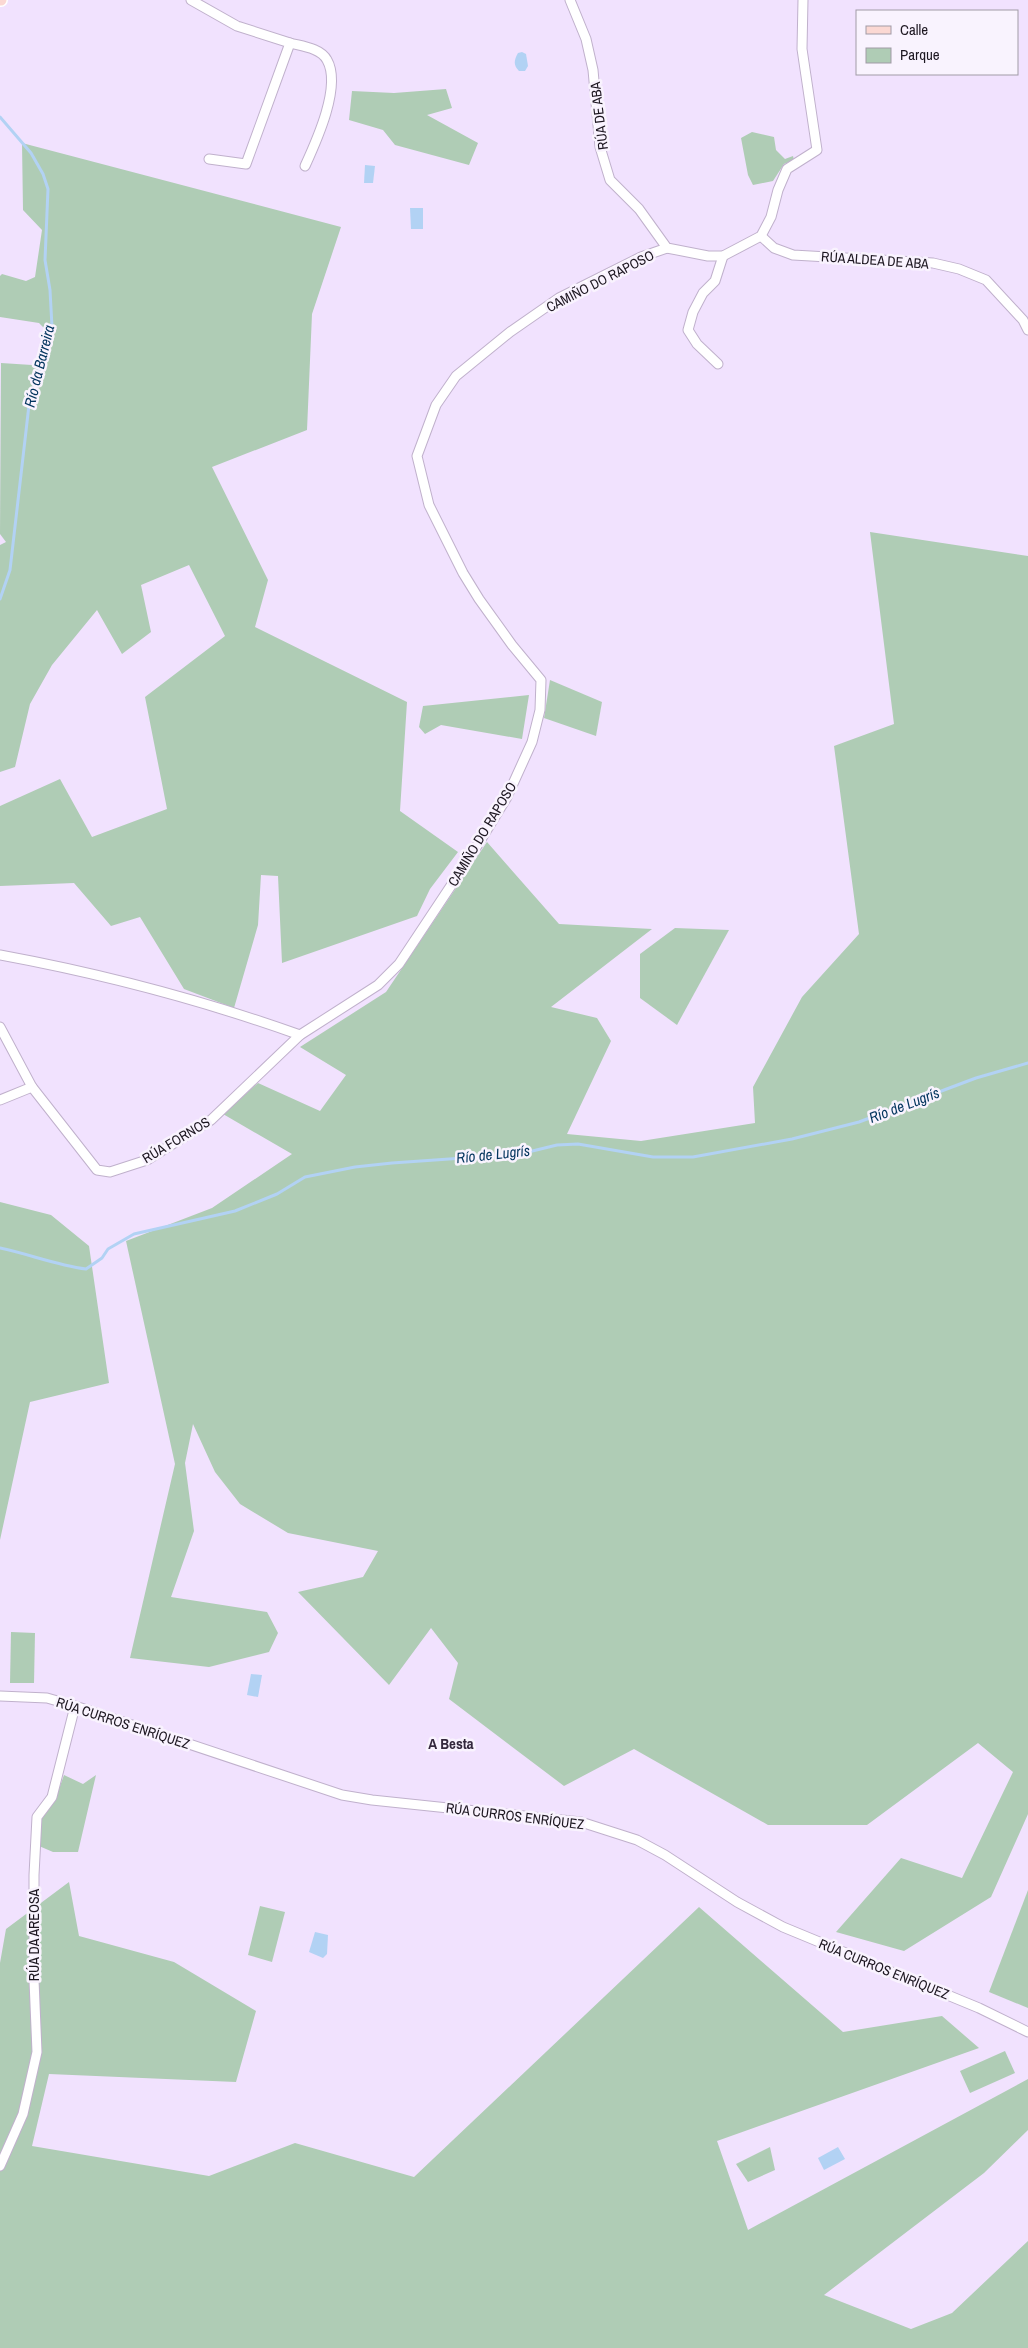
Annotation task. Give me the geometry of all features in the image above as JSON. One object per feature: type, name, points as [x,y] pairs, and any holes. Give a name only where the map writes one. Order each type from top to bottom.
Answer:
[{"type":"street","points":[[191,0],[237,26],[320,52],[327,60],[332,76],[322,129],[305,166]]},
{"type":"street","name":"RÚA DE ABA","points":[[570,0],[586,39],[593,70],[600,147],[610,180],[639,210],[667,248]]},
{"type":"street","points":[[667,248],[708,256],[723,256],[761,236],[772,217],[778,190],[787,169],[817,150],[802,49],[803,0]]},
{"type":"street","points":[[208,159],[246,164],[290,43]]},
{"type":"street","name":"RÚA ALDEA DE ABA","points":[[761,236],[774,248],[793,255],[933,263],[959,269],[986,280],[1023,320],[1028,330]]},
{"type":"street","name":"CAMIÑO DO RAPOSO","points":[[344,1008],[378,985],[399,964],[448,891],[507,796],[532,742],[540,710],[541,680],[525,663],[478,599],[429,505],[417,456],[436,405],[456,376],[510,332],[560,298],[641,257],[667,248]]},
{"type":"street","points":[[718,364],[698,344],[688,330],[693,312],[703,293],[715,281],[723,256]]},
{"type":"street","points":[[0,955],[62,967],[160,990],[300,1035]]},
{"type":"street","name":"RÚA FORNOS","points":[[0,1027],[32,1087],[97,1170],[110,1172],[147,1160],[211,1120],[300,1035],[344,1008]]},
{"type":"street","points":[[0,1100],[32,1087]]},
{"type":"street","name":"RÚA CURROS ENRÍQUEZ","points":[[0,1696],[47,1698],[75,1706],[342,1794],[372,1800],[581,1822],[620,1834],[637,1840],[665,1855],[737,1902],[783,1927],[979,2008],[1028,2032]]},
{"type":"street","name":"RÚA DA AREOSA","points":[[0,2166],[22,2114],[37,2052],[34,1942],[37,1817],[52,1797],[75,1706]]},
{"type":"green space","points":[[446,89],[452,108],[427,115],[478,143],[469,165],[395,145],[383,130],[349,120],[352,91],[394,93]]},
{"type":"green space","points":[[752,132],[774,137],[776,150],[785,159],[793,156],[794,160],[784,164],[773,181],[753,185],[748,175],[741,138]]},
{"type":"green space","points":[[22,143],[341,227],[312,314],[307,430],[212,467],[268,580],[255,627],[407,702],[400,811],[458,852],[430,889],[417,916],[282,963],[278,876],[261,875],[258,925],[234,1008],[184,989],[140,917],[111,926],[74,883],[0,886],[0,806],[60,779],[92,837],[167,809],[145,697],[225,636],[189,565],[141,585],[151,632],[122,654],[97,610],[52,665],[30,704],[15,767],[0,772],[0,545],[6,542],[0,534],[1,363],[32,365],[50,344],[52,336],[39,323],[0,317],[0,276],[2,274],[26,281],[35,277],[42,230],[23,210]]},
{"type":"green space","points":[[870,532],[1028,556],[1028,1814],[991,1897],[904,1951],[836,1932],[901,1858],[962,1878],[1013,1772],[978,1743],[867,1825],[768,1825],[634,1749],[564,1786],[449,1699],[458,1663],[431,1628],[389,1685],[298,1592],[363,1577],[378,1551],[288,1533],[240,1504],[215,1472],[193,1424],[185,1463],[194,1531],[171,1597],[267,1612],[278,1633],[269,1652],[209,1667],[130,1658],[175,1464],[126,1241],[212,1208],[292,1154],[223,1114],[258,1083],[320,1111],[346,1075],[300,1047],[386,992],[487,842],[559,924],[652,929],[551,1007],[597,1018],[611,1041],[567,1134],[641,1141],[755,1123],[753,1087],[802,997],[859,934],[834,746],[894,724]]},
{"type":"green space","points":[[550,680],[602,702],[596,736],[544,718]]},
{"type":"green space","points":[[529,695],[522,739],[441,725],[425,734],[419,727],[423,706]]},
{"type":"green space","points":[[675,928],[729,930],[677,1025],[640,998],[640,954]]},
{"type":"green space","points":[[0,1202],[51,1215],[89,1246],[109,1383],[30,1402],[0,1540]]},
{"type":"green space","points":[[11,1632],[35,1633],[34,1683],[10,1683]]},
{"type":"green space","points":[[64,1775],[83,1784],[96,1775],[78,1852],[53,1852],[39,1846],[41,1819],[55,1800]]},
{"type":"green space","points":[[69,1882],[79,1936],[174,1962],[256,2011],[236,2082],[49,2074],[32,2146],[209,2176],[295,2143],[414,2177],[699,1907],[843,2032],[942,2016],[979,2048],[717,2141],[748,2230],[1028,2079],[1028,2130],[984,2173],[824,2295],[911,2329],[952,2313],[1028,2241],[1028,2348],[0,2348],[0,1963],[6,1929]]},
{"type":"green space","points":[[1028,1890],[1028,2008],[989,1992]]},
{"type":"green space","points":[[260,1906],[285,1912],[272,1962],[248,1955]]},
{"type":"green space","points":[[1005,2051],[1015,2073],[970,2093],[960,2071]]},
{"type":"green space","points":[[770,2147],[775,2170],[748,2182],[736,2164]]},
{"type":"water","points":[[518,53],[526,54],[528,66],[525,71],[519,71],[515,65],[515,60]]},
{"type":"water","points":[[365,165],[375,166],[373,183],[364,183]]},
{"type":"water","points":[[410,208],[423,208],[423,229],[411,229]]},
{"type":"water","points":[[251,1674],[262,1675],[258,1697],[247,1695]]},
{"type":"water","points":[[315,1932],[328,1935],[327,1954],[323,1958],[309,1952]]},
{"type":"water","points":[[838,2147],[845,2159],[824,2170],[818,2158]]},
{"type":"waterway","name":"Río da Barreira","points":[[0,117],[31,153],[43,174],[48,189],[45,260],[50,290],[52,327],[29,405],[10,570],[0,599]]},
{"type":"waterway","name":"Río de Lugrís","points":[[0,1248],[86,1269],[102,1258],[108,1249],[134,1234],[235,1211],[277,1194],[305,1177],[355,1167],[392,1163],[520,1154],[557,1145],[578,1144],[653,1157],[693,1157],[792,1139],[859,1122],[976,1078],[1028,1063]]},
{"type":"district","name":"A Besta","points":[[451,1743]]}]
